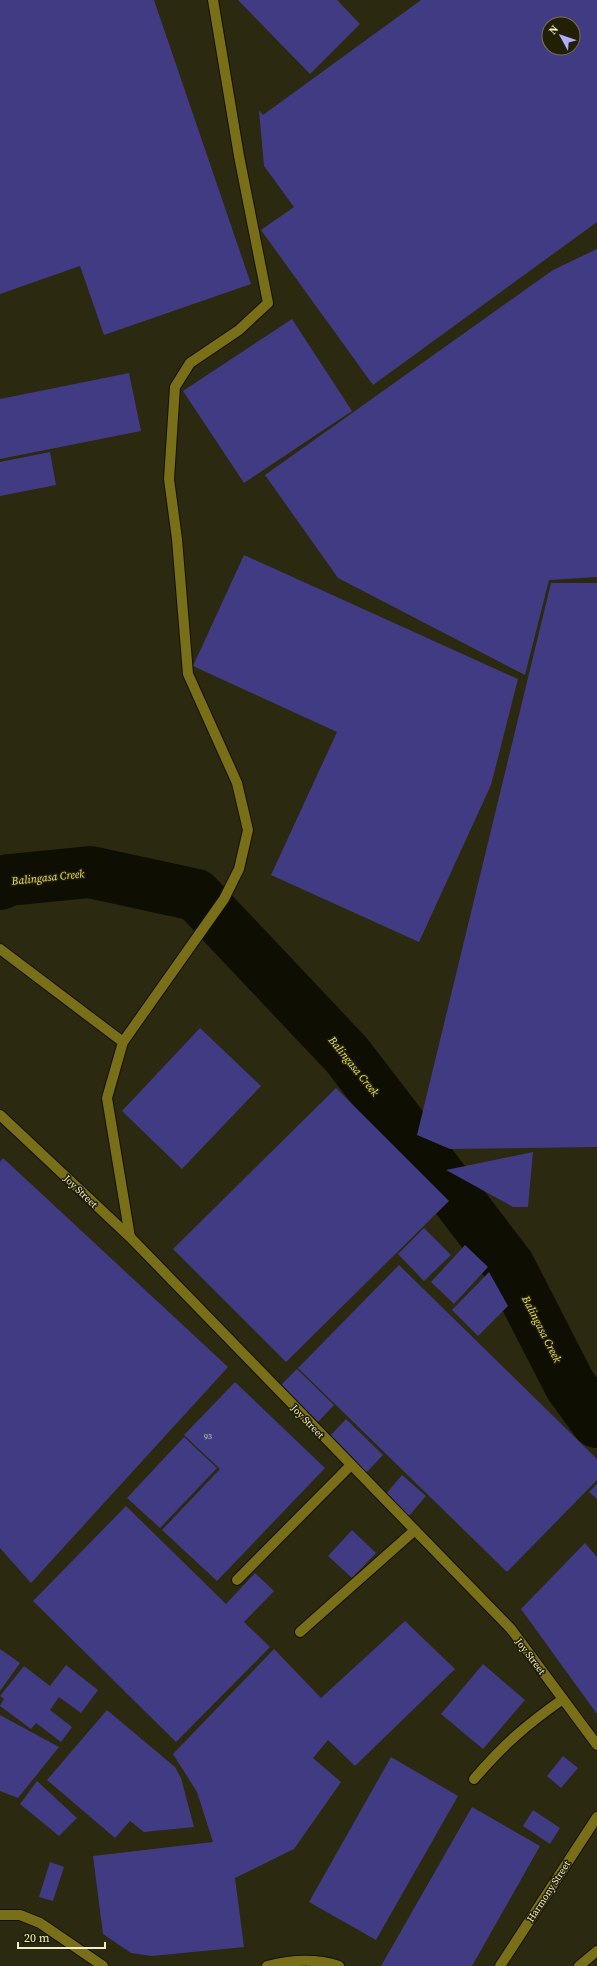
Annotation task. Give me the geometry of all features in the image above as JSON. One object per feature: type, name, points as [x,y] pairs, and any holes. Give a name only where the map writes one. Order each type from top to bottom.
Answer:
[{"type":"street","points":[[130,1237],[107,1098],[123,1042],[224,900],[239,869],[248,830],[237,782],[188,674],[177,539],[169,479],[175,387],[190,363],[239,330],[268,303],[239,156],[213,0]]},
{"type":"street","points":[[0,949],[123,1042]]},
{"type":"street","name":"Joy Street","points":[[0,1115],[130,1237],[511,1629],[597,1745]]},
{"type":"street","points":[[237,1580],[351,1465]]},
{"type":"street","points":[[300,1632],[415,1530]]},
{"type":"street","points":[[474,1779],[515,1735],[563,1699]]},
{"type":"street","name":"Harmony Street","points":[[500,1966],[597,1817]]},
{"type":"street","points":[[0,1915],[20,1915],[40,1923],[103,1966]]},
{"type":"street","points":[[579,1966],[597,1951]]},
{"type":"street","points":[[267,1966],[296,1960],[323,1961],[339,1966]]},
{"type":"building","points":[[0,0],[154,0],[251,284],[104,335],[80,266],[0,294]]},
{"type":"building","points":[[238,0],[337,0],[360,24],[310,74]]},
{"type":"building","points":[[421,0],[597,0],[597,222],[373,385],[261,230],[294,207],[264,166],[259,110],[263,115]]},
{"type":"building","points":[[597,249],[597,577],[549,580],[525,675],[338,578],[265,475],[553,270]]},
{"type":"building","points":[[292,319],[352,411],[244,483],[183,391]]},
{"type":"building","points":[[129,373],[141,431],[0,459],[0,399]]},
{"type":"building","points":[[50,452],[56,485],[0,496],[0,462]]},
{"type":"building","points":[[244,555],[518,679],[491,785],[419,942],[271,875],[337,732],[193,666]]},
{"type":"building","points":[[551,583],[597,583],[597,1147],[450,1149],[417,1135]]},
{"type":"building","points":[[200,1028],[261,1086],[182,1169],[122,1111]]},
{"type":"building","points":[[336,1088],[449,1201],[286,1362],[173,1249]]},
{"type":"building","points":[[533,1152],[528,1207],[513,1207],[446,1170]]},
{"type":"building","points":[[3,1158],[228,1367],[31,1583],[0,1548],[0,1162]]},
{"type":"building","points":[[424,1228],[451,1255],[424,1281],[398,1254]]},
{"type":"building","points":[[465,1245],[488,1267],[454,1304],[431,1282]]},
{"type":"building","points":[[399,1265],[597,1459],[597,1480],[507,1572],[298,1368]]},
{"type":"building","points":[[489,1272],[508,1306],[478,1336],[452,1310]]},
{"type":"building","points":[[297,1369],[334,1405],[316,1424],[278,1388]]},
{"type":"building","points":[[235,1382],[325,1468],[217,1581],[162,1530],[220,1469],[184,1435]]},
{"type":"building","points":[[346,1419],[383,1455],[365,1474],[328,1438]]},
{"type":"building","points":[[184,1437],[217,1468],[160,1528],[127,1498]]},
{"type":"building","points":[[402,1475],[426,1496],[409,1516],[385,1495]]},
{"type":"building","points":[[597,1484],[597,1499],[589,1492]]},
{"type":"building","points":[[126,1506],[226,1604],[255,1573],[274,1591],[244,1622],[270,1647],[176,1742],[33,1601]]},
{"type":"building","points":[[352,1530],[376,1553],[352,1578],[328,1556]]},
{"type":"building","points":[[585,1543],[597,1557],[597,1714],[521,1609]]},
{"type":"building","points":[[405,1621],[455,1669],[355,1766],[328,1740],[313,1758],[341,1782],[294,1849],[235,1878],[244,1947],[152,1956],[131,1953],[103,1934],[93,1856],[213,1842],[197,1792],[173,1754],[274,1649],[321,1698]]},
{"type":"building","points":[[0,1649],[20,1663],[0,1691]]},
{"type":"building","points":[[483,1664],[525,1700],[483,1749],[441,1714]]},
{"type":"building","points":[[66,1665],[98,1690],[81,1713],[59,1697],[50,1710],[72,1727],[61,1742],[36,1723],[31,1729],[0,1706],[4,1699],[0,1696],[24,1666],[50,1686]]},
{"type":"building","points":[[107,1710],[175,1767],[181,1778],[194,1827],[144,1832],[130,1821],[115,1838],[47,1780]]},
{"type":"building","points":[[0,1715],[59,1747],[18,1798],[0,1791]]},
{"type":"building","points":[[563,1756],[578,1768],[561,1788],[547,1776]]},
{"type":"building","points":[[391,1757],[458,1796],[376,1940],[309,1902]]},
{"type":"building","points":[[37,1781],[77,1818],[59,1836],[20,1804]]},
{"type":"building","points":[[472,1807],[540,1846],[472,1966],[381,1966]]},
{"type":"building","points":[[533,1810],[560,1828],[550,1844],[523,1826]]},
{"type":"building","points":[[50,1862],[64,1867],[53,1901],[39,1897]]},
{"type":"waterway","name":"Balingasa Creek","points":[[0,884],[9,880],[90,872],[196,895],[347,1055],[509,1266],[570,1385],[597,1422]]}]
